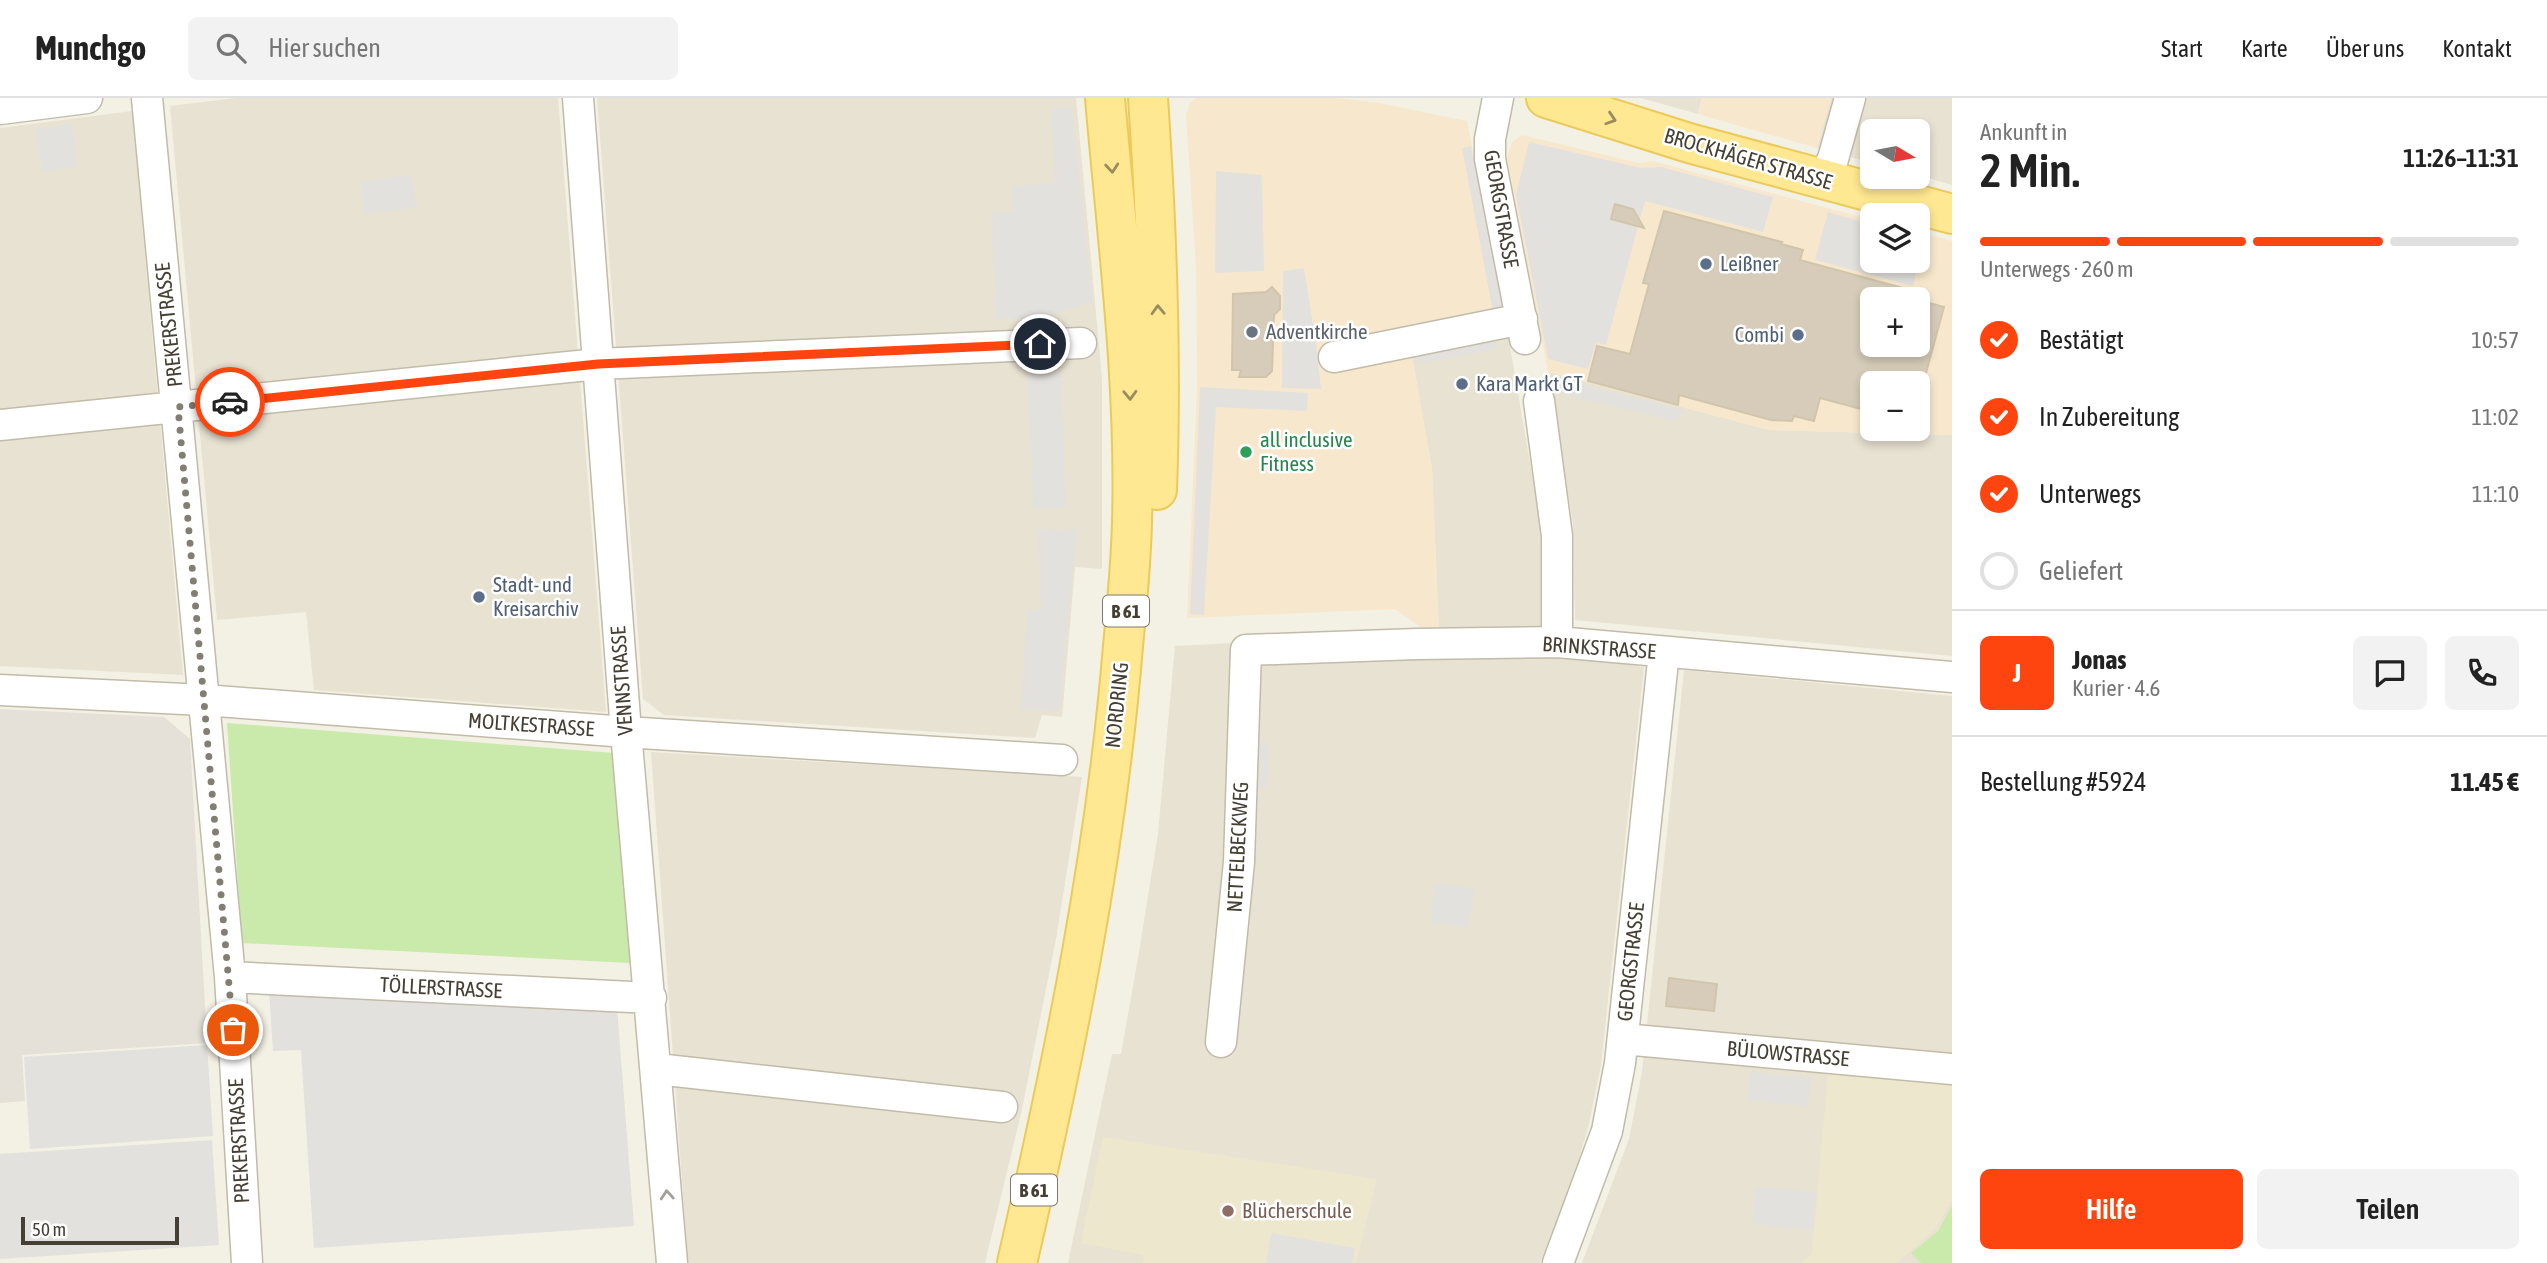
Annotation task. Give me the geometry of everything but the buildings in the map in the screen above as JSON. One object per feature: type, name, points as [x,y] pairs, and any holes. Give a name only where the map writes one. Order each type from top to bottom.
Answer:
[{"type":"main road","name":"NORDRING","points":[[1017,1263],[1082,960],[1108,785],[1127,598],[1133,471],[1128,344],[1105,98]]},
{"type":"main road","name":"NORDRING","points":[[1041,1263],[1103,964],[1130,799],[1141,701],[1155,529],[1160,378],[1157,239],[1148,98]]},
{"type":"main road","name":"BROCKHÄGER STRASSE","points":[[1546,98],[1689,143],[1952,214]]},
{"type":"street","points":[[0,109],[87,98]]},
{"type":"street","name":"PREKERSTRASSE","points":[[147,98],[230,977],[247,1263]]},
{"type":"street","name":"VENNSTRASSE","points":[[578,98],[626,732],[672,1263]]},
{"type":"street","name":"GEORGSTRASSE","points":[[1334,357],[1523,329],[1490,159],[1490,139],[1498,98]]},
{"type":"street","points":[[1822,180],[1833,159],[1850,98]]},
{"type":"street","points":[[0,425],[598,364],[1081,343]]},
{"type":"street","points":[[1539,401],[1557,536],[1557,642]]},
{"type":"street","name":"BRINKSTRASSE","points":[[1246,650],[1417,643],[1557,642],[1952,677]]},
{"type":"street","name":"NETTELBECKWEG","points":[[1222,1042],[1239,862],[1246,650]]},
{"type":"street","name":"GEORGSTRASSE","points":[[1558,1263],[1607,1130],[1623,1038],[1664,652]]},
{"type":"street","name":"MOLTKESTRASSE","points":[[0,690],[204,700],[626,732],[1062,760]]},
{"type":"street","name":"TÖLLERSTRASSE","points":[[230,977],[651,998]]},
{"type":"street","name":"BÜLOWSTRASSE","points":[[1623,1038],[1952,1069]]},
{"type":"street","points":[[657,1069],[1002,1107]]},
{"type":"shaded area","points":[[236,98],[558,98],[606,712],[314,690],[306,612],[217,620],[170,106]]},
{"type":"shaded area","points":[[597,98],[1076,98],[1102,378],[1102,569],[1075,567],[1062,717],[1042,715],[1035,738],[664,715],[643,699]]},
{"type":"shaded area","points":[[1196,98],[1336,98],[1374,102],[1467,121],[1507,329],[1411,348],[1432,469],[1439,633],[1429,633],[1395,609],[1187,618],[1197,390],[1196,268],[1186,116],[1190,103]]},
{"type":"shaded area","points":[[1641,98],[1702,98],[1698,114]]},
{"type":"shaded area","points":[[1702,98],[1831,98],[1817,148],[1698,114]]},
{"type":"shaded area","points":[[1831,98],[1952,98],[1952,185],[1930,179],[1930,119],[1860,119],[1860,160],[1817,148]]},
{"type":"shaded area","points":[[1072,108],[1092,302],[1044,318],[996,319],[991,213],[1014,212],[1012,186],[1055,183],[1052,109]]},
{"type":"shaded area","points":[[132,111],[183,675],[0,666],[0,128]]},
{"type":"shaded area","points":[[72,124],[78,166],[43,172],[36,129]]},
{"type":"shaded area","points":[[1522,135],[1639,163],[1653,161],[1860,217],[1860,273],[1930,273],[1930,235],[1952,241],[1952,435],[1930,434],[1930,371],[1860,371],[1860,432],[1770,430],[1548,372],[1507,158],[1512,142]]},
{"type":"shaded area","points":[[1529,142],[1641,168],[1661,167],[1773,197],[1763,232],[1645,201],[1606,345],[1596,343],[1588,369],[1548,359],[1516,195]]},
{"type":"shaded area","points":[[1471,146],[1503,311],[1493,312],[1462,148]]},
{"type":"shaded area","points":[[1216,171],[1262,175],[1264,271],[1215,273]]},
{"type":"shaded area","points":[[412,175],[416,208],[365,214],[361,181]]},
{"type":"shaded area","points":[[1828,212],[1860,221],[1860,272],[1815,260]]},
{"type":"shaded area","points":[[1304,268],[1321,389],[1282,388],[1283,271]]},
{"type":"shaded area","points":[[1864,273],[1916,273],[1913,286]]},
{"type":"shaded area","points":[[1507,329],[1541,527],[1542,627],[1537,631],[1439,633],[1432,469],[1410,347]]},
{"type":"shaded area","points":[[1495,335],[1498,349],[1418,364],[1415,349]]},
{"type":"shaded area","points":[[1548,372],[1770,430],[1860,432],[1860,441],[1930,441],[1930,434],[1952,435],[1952,656],[1575,620],[1573,524]]},
{"type":"shaded area","points":[[1061,373],[1066,508],[1034,509],[1028,374]]},
{"type":"shaded area","points":[[1570,382],[1684,410],[1676,421],[1562,394]]},
{"type":"shaded area","points":[[1200,387],[1308,393],[1307,411],[1216,407],[1204,615],[1190,614]]},
{"type":"shaded area","points":[[1077,529],[1059,711],[1021,709],[1027,611],[1041,610],[1038,530]]},
{"type":"shaded area","points":[[1278,641],[1555,654],[1644,667],[1601,1065],[1589,1124],[1573,1179],[1540,1263],[1068,1263],[1112,1054],[1121,1054],[1138,958],[1158,834],[1175,646]]},
{"type":"shaded area","points":[[1684,670],[1952,696],[1952,1205],[1938,1231],[1912,1253],[1921,1263],[1582,1263],[1629,1139],[1642,1072]]},
{"type":"shaded area","points":[[0,709],[164,717],[190,739],[207,1043],[22,1055],[25,1101],[0,1103]]},
{"type":"shaded area","points":[[1248,742],[1268,743],[1267,788],[1246,787]]},
{"type":"shaded area","points":[[651,752],[1082,777],[1056,939],[1022,1109],[985,1263],[688,1263]]},
{"type":"shaded area","points":[[1435,884],[1474,888],[1469,927],[1431,923]]},
{"type":"shaded area","points":[[269,990],[617,1007],[634,1226],[314,1248],[301,1050],[273,1051]]},
{"type":"shaded area","points":[[207,1045],[213,1136],[30,1149],[24,1057]]},
{"type":"shaded area","points":[[1751,1072],[1811,1078],[1808,1106],[1748,1100]]},
{"type":"shaded area","points":[[1828,1074],[1952,1084],[1952,1200],[1935,1229],[1897,1263],[1801,1263],[1812,1253]]},
{"type":"shaded area","name":"Blücherschule","points":[[1103,1137],[1377,1179],[1356,1263],[1143,1263],[1144,1255],[1081,1243]]},
{"type":"shaded area","points":[[212,1140],[219,1245],[0,1259],[0,1154]]},
{"type":"shaded area","points":[[1756,1187],[1816,1192],[1812,1230],[1753,1224]]},
{"type":"shaded area","points":[[1271,1233],[1355,1248],[1352,1263],[1266,1263]]},
{"type":"green space","points":[[227,723],[614,753],[630,963],[242,943]]},
{"type":"green space","points":[[1952,1205],[1952,1263],[1921,1263],[1911,1253],[1938,1231]]},
{"type":"way so far","points":[[230,402],[178,407],[233,1030]]},
{"type":"place","name":"Leißner","points":[[1706,264]]},
{"type":"place","name":"Adventkirche","points":[[1252,332]]},
{"type":"place","name":"Combi","points":[[1798,335]]},
{"type":"place","name":"Kara Markt GT","points":[[1462,384]]},
{"type":"place","name":"all inclusive Fitness","points":[[1246,452]]},
{"type":"place","name":"Stadt- und Kreisarchiv","points":[[479,597]]},
{"type":"place","name":"Blücherschule","points":[[1228,1211]]},
{"type":"route","points":[[230,402],[598,364],[1040,344]]}]
